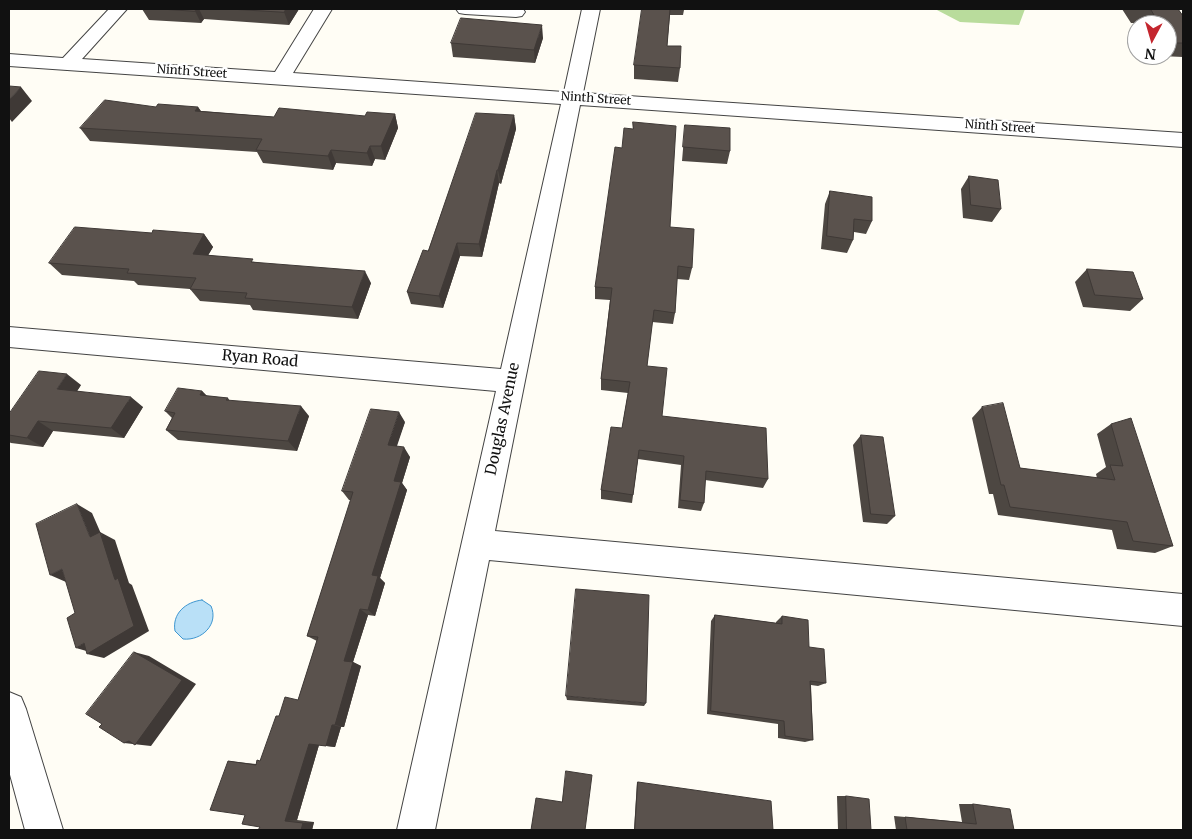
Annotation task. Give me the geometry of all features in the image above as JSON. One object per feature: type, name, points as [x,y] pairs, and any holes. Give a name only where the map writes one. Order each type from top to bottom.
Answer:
[{"type":"street","points":[[68,64],[118,9]]},
{"type":"street","points":[[280,78],[323,9]]},
{"type":"street","points":[[466,9],[516,12]]},
{"type":"street","name":"Douglas Avenue","points":[[416,830],[590,9]]},
{"type":"street","name":"Ninth Street","points":[[9,60],[1183,140]]},
{"type":"street","name":"Ryan Road","points":[[9,337],[511,381]]},
{"type":"street","points":[[477,544],[1183,610]]},
{"type":"street","points":[[9,710],[44,830]]},
{"type":"green space","points":[[935,9],[1025,9],[1019,25],[960,22]]},
{"type":"water","points":[[202,600],[211,606],[213,619],[211,625],[197,637],[183,639],[175,631],[178,614],[190,603]]},
{"type":"building","points":[[161,9],[196,9],[195,11]]},
{"type":"building","points":[[230,9],[286,9],[284,12]]},
{"type":"building","points":[[642,9],[670,9],[667,46],[681,46],[680,68],[634,65]]},
{"type":"building","points":[[1140,9],[1178,9],[1183,16],[1183,43],[1177,43],[1177,15],[1154,15],[1151,10]]},
{"type":"building","points":[[461,18],[542,25],[534,50],[451,43]]},
{"type":"building","points":[[9,86],[21,87],[9,100]]},
{"type":"building","points":[[105,100],[156,107],[158,104],[198,107],[195,111],[274,117],[279,108],[365,116],[367,112],[395,114],[381,146],[370,146],[367,153],[331,150],[328,156],[256,150],[262,139],[80,128]]},
{"type":"building","points":[[476,113],[514,115],[497,170],[479,244],[457,243],[439,296],[407,292],[423,250],[428,251]]},
{"type":"building","points":[[633,122],[676,126],[670,227],[694,229],[692,268],[678,266],[675,313],[654,310],[647,366],[667,368],[662,416],[766,428],[768,479],[706,471],[704,503],[680,500],[684,456],[639,450],[633,495],[601,490],[611,427],[622,428],[630,382],[601,379],[612,288],[595,287],[615,147],[622,148],[624,128],[633,129]]},
{"type":"building","points":[[685,125],[730,128],[730,151],[683,147]]},
{"type":"building","points":[[969,176],[998,180],[1001,209],[971,205]]},
{"type":"building","points":[[830,191],[872,197],[872,221],[854,219],[853,240],[827,236]]},
{"type":"building","points":[[75,227],[152,233],[153,230],[204,234],[193,254],[253,259],[251,262],[365,271],[352,307],[245,298],[247,293],[190,289],[196,278],[127,273],[129,269],[49,263]]},
{"type":"building","points":[[1087,269],[1133,272],[1143,299],[1095,295]]},
{"type":"building","points":[[39,371],[67,374],[57,389],[131,397],[111,428],[38,421],[27,438],[9,435],[9,414]]},
{"type":"building","points":[[178,388],[202,391],[200,395],[228,398],[226,400],[301,406],[288,441],[166,430],[175,413],[165,411]]},
{"type":"building","points":[[1003,403],[1020,468],[1115,480],[1110,465],[1123,466],[1111,424],[1131,418],[1173,546],[1133,541],[1127,522],[1010,507],[1004,485],[1001,485],[982,407]]},
{"type":"building","points":[[371,409],[399,412],[388,445],[404,447],[394,481],[401,482],[372,575],[378,576],[368,610],[360,609],[344,661],[353,662],[335,725],[332,725],[326,746],[309,744],[285,821],[303,823],[301,830],[258,830],[260,827],[242,824],[245,815],[210,810],[228,761],[256,765],[257,760],[260,761],[285,697],[298,700],[318,637],[307,636],[353,492],[342,491]]},
{"type":"building","points":[[861,435],[883,437],[895,516],[871,514]]},
{"type":"building","points":[[77,504],[90,537],[100,532],[115,580],[118,578],[134,626],[87,654],[84,643],[76,648],[67,618],[75,613],[62,569],[50,575],[36,524]]},
{"type":"building","points":[[576,589],[649,595],[646,703],[566,696]]},
{"type":"building","points":[[715,615],[782,624],[782,616],[808,620],[809,647],[824,649],[826,683],[810,681],[813,740],[785,736],[784,721],[711,711]]},
{"type":"building","points":[[134,652],[182,680],[135,745],[129,741],[124,743],[99,727],[102,724],[86,714]]},
{"type":"building","points":[[566,771],[592,775],[585,830],[531,830],[536,798],[562,802]]},
{"type":"building","points":[[638,782],[771,801],[773,830],[635,830]]},
{"type":"building","points":[[846,796],[869,799],[871,830],[847,830]]},
{"type":"building","points":[[973,804],[1010,809],[1014,830],[907,830],[905,817],[976,824]]}]
